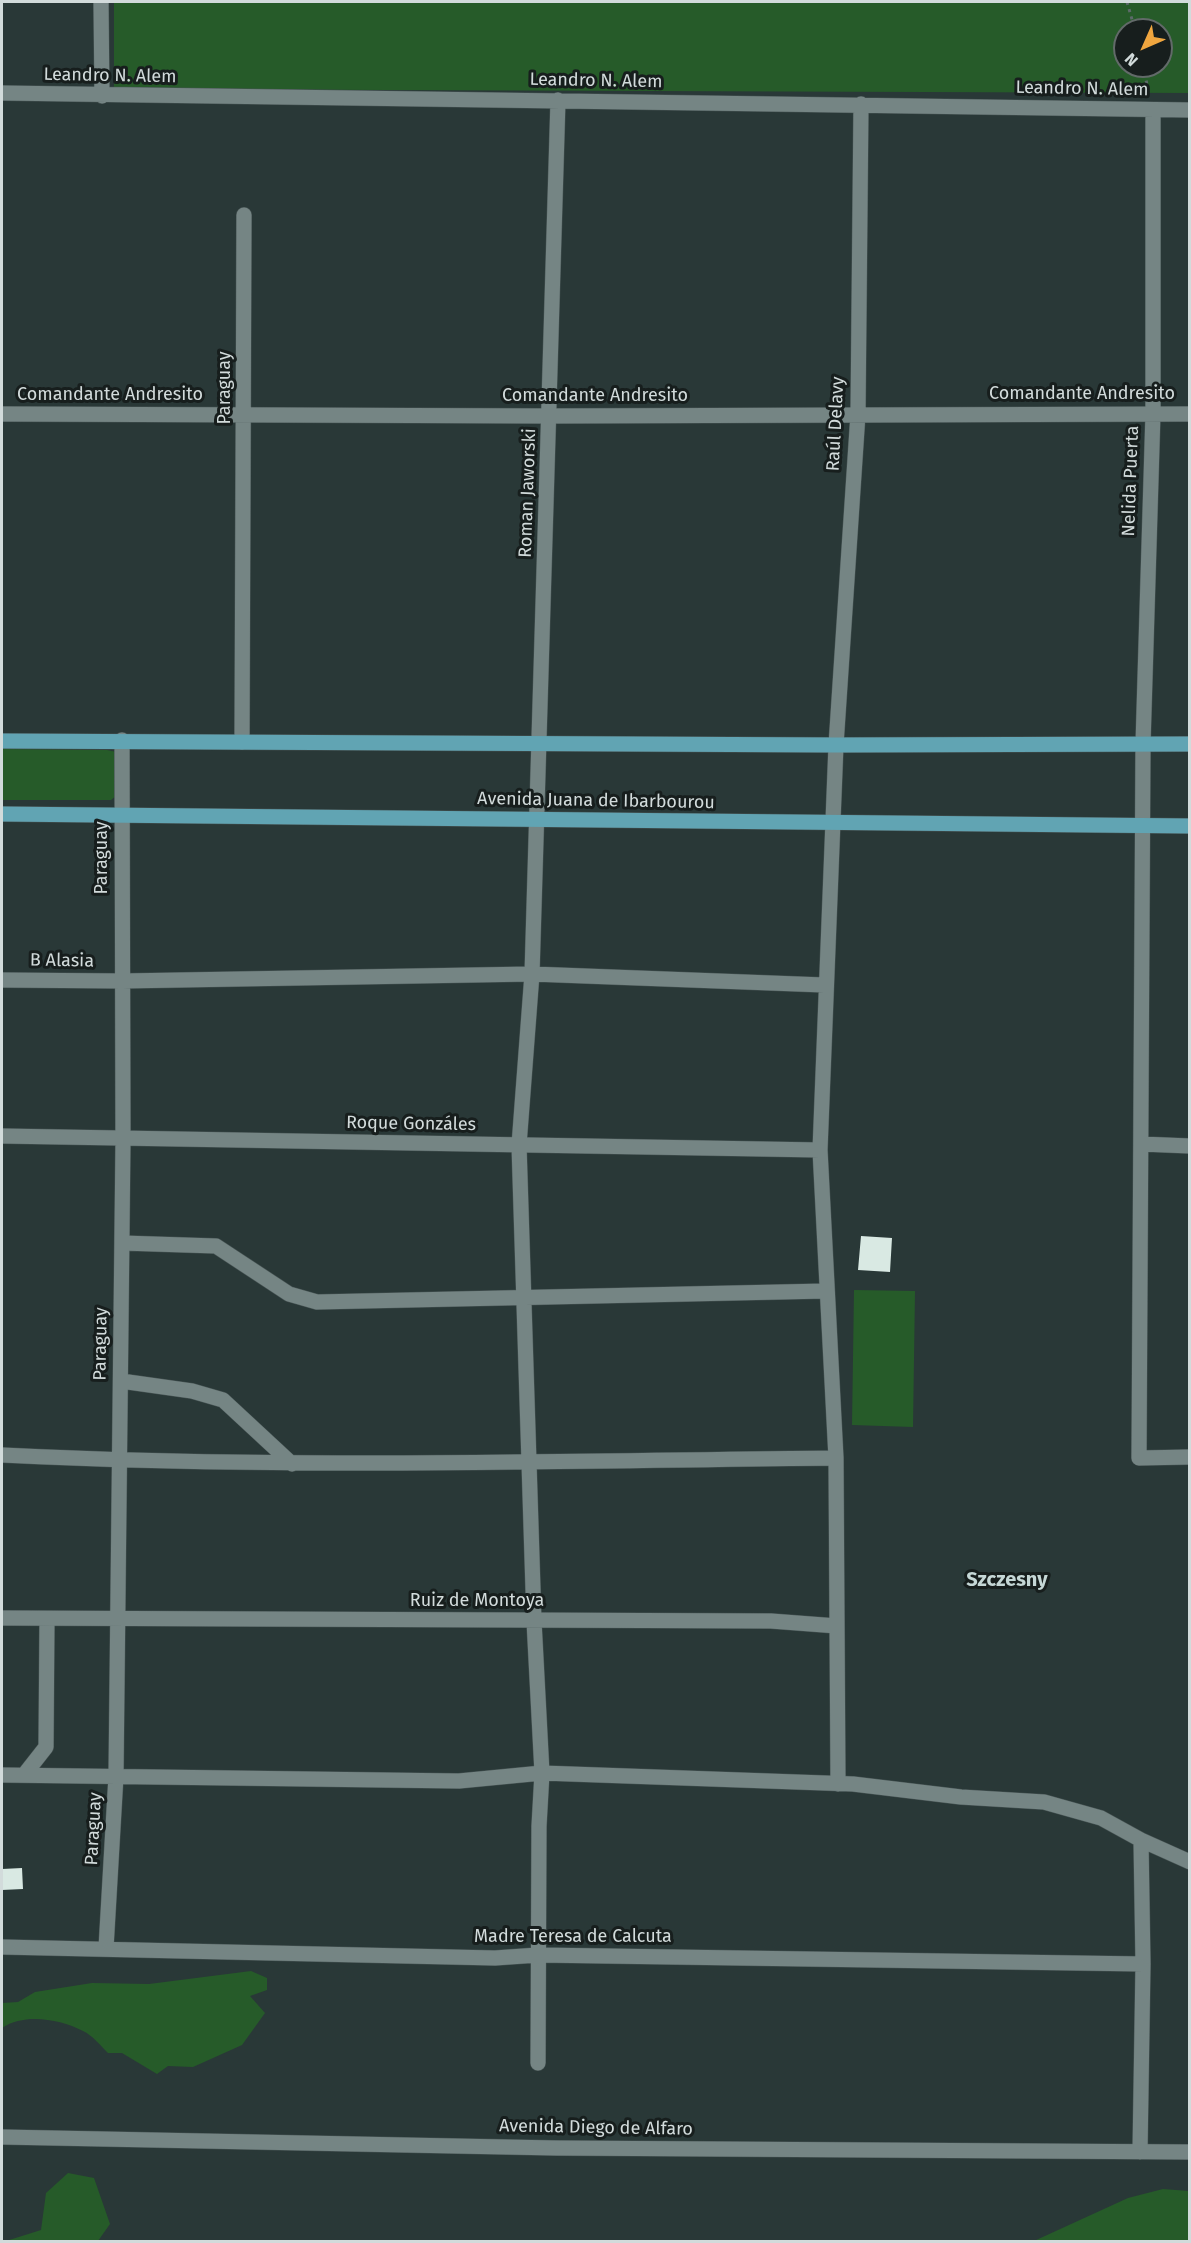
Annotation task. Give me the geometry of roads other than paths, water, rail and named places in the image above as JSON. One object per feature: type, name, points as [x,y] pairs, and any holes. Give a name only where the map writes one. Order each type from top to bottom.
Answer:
[{"type":"main road","points":[[2,741],[836,745],[1190,744]]},
{"type":"main road","name":"Avenida Juana de Ibarbourou","points":[[2,814],[1190,826]]},
{"type":"street","points":[[101,2],[102,96]]},
{"type":"street","name":"Leandro N. Alem","points":[[2,93],[1190,110]]},
{"type":"street","name":"Roman Jaworski","points":[[538,2063],[542,1773],[534,1621],[519,1145],[532,974],[538,820],[558,100]]},
{"type":"street","name":"Raúl Delavy","points":[[836,1458],[820,1150],[824,985],[832,822],[858,414],[861,104]]},
{"type":"street","name":"Nelida Puerta","points":[[1153,110],[1153,412],[1143,744],[1139,1458],[1190,1456]]},
{"type":"street","name":"Paraguay","points":[[243,742],[244,215]]},
{"type":"street","name":"Comandante Andresito","points":[[2,414],[549,416],[1153,412],[1190,414]]},
{"type":"street","name":"Paraguay","points":[[106,1948],[116,1776],[123,1140],[122,740]]},
{"type":"street","name":"B Alasia","points":[[2,980],[122,981],[532,974],[824,985]]},
{"type":"street","name":"Roque Gonzáles","points":[[2,1136],[123,1140],[820,1150]]},
{"type":"street","points":[[1141,1144],[1190,1146]]},
{"type":"street","points":[[122,1243],[216,1246],[289,1294],[317,1302],[826,1291]]},
{"type":"street","points":[[121,1381],[192,1391],[223,1400],[292,1464]]},
{"type":"street","points":[[2,1455],[120,1461],[292,1464],[836,1458],[838,1784]]},
{"type":"street","name":"Ruiz de Montoya","points":[[2,1618],[771,1621],[837,1626]]},
{"type":"street","points":[[24,1775],[46,1747],[47,1619]]},
{"type":"street","points":[[2,1775],[459,1781],[542,1773],[838,1784],[961,1797],[1044,1802],[1101,1818],[1141,1840],[1190,1862]]},
{"type":"street","points":[[1140,2152],[1143,1964],[1141,1840]]},
{"type":"street","name":"Madre Teresa de Calcuta","points":[[2,1947],[495,1958],[538,1955],[1143,1964]]},
{"type":"street","name":"Avenida Diego de Alfaro","points":[[2,2137],[544,2147],[1190,2152]]},
{"type":"district","name":"Szczesny","points":[[1007,1580]]}]
